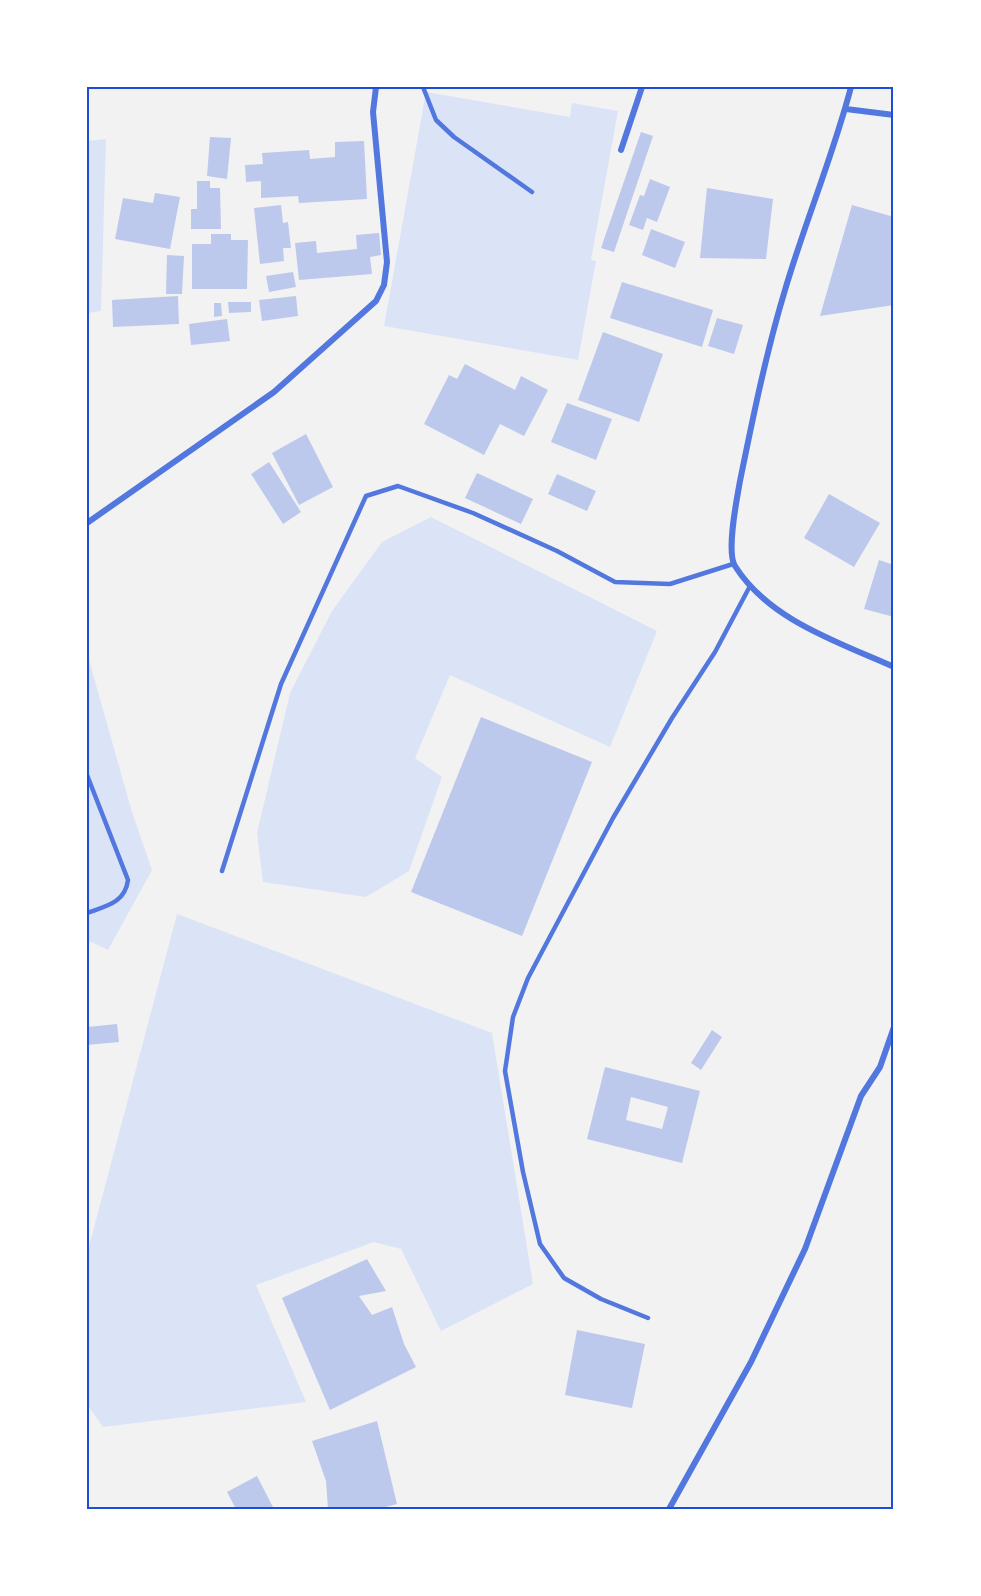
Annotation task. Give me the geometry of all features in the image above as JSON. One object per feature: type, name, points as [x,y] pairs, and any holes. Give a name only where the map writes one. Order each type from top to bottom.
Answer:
[{"type":"street","points":[[87,523],[274,392],[376,301],[384,285],[387,262],[373,112],[376,87]]},
{"type":"street","points":[[621,150],[642,87]]},
{"type":"street","points":[[851,87],[846,109],[815,193],[771,343],[732,521],[733,564],[750,586],[775,608],[811,630],[894,667]]},
{"type":"street","points":[[846,109],[894,115]]},
{"type":"street","points":[[669,1509],[751,1362],[805,1249],[861,1096],[880,1067],[894,1027]]},
{"type":"lane","points":[[423,87],[436,120],[454,137],[532,192]]},
{"type":"lane","points":[[222,871],[281,684],[366,496],[398,486],[473,513],[557,551],[615,582],[670,584],[733,564]]},
{"type":"lane","points":[[648,1318],[601,1299],[564,1278],[540,1244],[523,1172],[505,1071],[513,1017],[528,978],[613,818],[672,718],[715,652],[750,586]]},
{"type":"lane","points":[[87,775],[128,880],[126,892],[116,903],[87,913]]},
{"type":"shaded area","points":[[426,92],[570,117],[572,103],[618,111],[591,260],[596,261],[578,360],[384,326]]},
{"type":"shaded area","points":[[106,139],[101,311],[87,313],[87,141]]},
{"type":"shaded area","points":[[431,517],[657,631],[610,747],[450,675],[415,758],[442,777],[409,871],[366,897],[263,882],[257,833],[290,693],[332,611],[382,542]]},
{"type":"shaded area","points":[[87,653],[132,812],[152,870],[108,950],[87,940]]},
{"type":"shaded area","points":[[177,914],[492,1033],[533,1284],[441,1331],[401,1249],[374,1242],[256,1285],[306,1402],[103,1427],[87,1404],[87,1254]]},
{"type":"building","points":[[641,132],[653,136],[614,252],[601,248]]},
{"type":"building","points":[[210,137],[231,138],[227,179],[207,176]]},
{"type":"building","points":[[364,141],[367,199],[299,203],[298,196],[261,198],[261,181],[246,182],[245,165],[263,164],[262,153],[309,150],[310,159],[335,157],[335,142]]},
{"type":"building","points":[[650,179],[670,187],[657,222],[647,218],[643,230],[629,225],[640,195],[644,196]]},
{"type":"building","points":[[197,181],[210,181],[210,188],[220,188],[221,229],[191,229],[191,209],[197,209]]},
{"type":"building","points":[[707,188],[773,199],[766,259],[700,258]]},
{"type":"building","points":[[155,193],[180,197],[170,249],[115,239],[123,198],[153,203]]},
{"type":"building","points":[[281,205],[283,223],[288,222],[291,248],[283,248],[284,261],[260,264],[254,208]]},
{"type":"building","points":[[852,205],[894,217],[891,239],[894,240],[894,305],[820,316]]},
{"type":"building","points":[[651,229],[685,242],[675,268],[642,255]]},
{"type":"building","points":[[379,233],[381,255],[370,257],[372,274],[299,280],[295,243],[316,241],[317,253],[357,249],[356,235]]},
{"type":"building","points":[[211,234],[231,234],[231,240],[248,240],[247,289],[192,289],[192,244],[211,244]]},
{"type":"building","points":[[167,255],[184,256],[182,294],[166,294]]},
{"type":"building","points":[[293,272],[296,287],[269,292],[266,276]]},
{"type":"building","points":[[622,282],[713,310],[702,347],[610,318]]},
{"type":"building","points":[[178,296],[179,324],[113,327],[112,300]]},
{"type":"building","points":[[296,296],[298,316],[262,321],[259,300]]},
{"type":"building","points":[[228,302],[251,302],[251,312],[229,313]]},
{"type":"building","points":[[214,303],[221,303],[222,316],[214,317]]},
{"type":"building","points":[[717,318],[743,325],[734,354],[708,346]]},
{"type":"building","points":[[227,319],[230,341],[191,345],[189,324]]},
{"type":"building","points":[[603,332],[663,354],[639,422],[578,400]]},
{"type":"building","points":[[465,364],[515,390],[521,376],[548,390],[524,436],[500,424],[484,455],[424,424],[449,375],[457,379]]},
{"type":"building","points":[[567,403],[612,419],[596,460],[551,442]]},
{"type":"building","points":[[306,434],[333,487],[299,505],[272,453]]},
{"type":"building","points":[[269,462],[301,512],[283,524],[251,474]]},
{"type":"building","points":[[477,473],[533,499],[521,524],[465,498]]},
{"type":"building","points":[[557,474],[596,491],[587,511],[548,494]]},
{"type":"building","points":[[829,494],[880,523],[854,567],[804,538]]},
{"type":"building","points":[[879,560],[894,565],[894,617],[864,609]]},
{"type":"building","points":[[481,717],[592,762],[522,936],[411,892]]},
{"type":"building","points":[[117,1024],[119,1042],[87,1045],[87,1027]]},
{"type":"building","points":[[712,1030],[722,1037],[701,1070],[691,1063]]},
{"type":"building","points":[[605,1067],[700,1091],[682,1163],[587,1139]],"holes":[[[631,1097],[668,1107],[662,1129],[626,1120]]]},
{"type":"building","points":[[367,1259],[386,1291],[359,1296],[372,1315],[392,1307],[404,1344],[416,1367],[330,1410],[282,1298]]},
{"type":"building","points":[[577,1330],[645,1344],[632,1408],[565,1395]]},
{"type":"building","points":[[377,1421],[397,1504],[378,1509],[328,1509],[326,1481],[312,1441]]},
{"type":"building","points":[[257,1476],[274,1509],[236,1509],[227,1492]]}]
